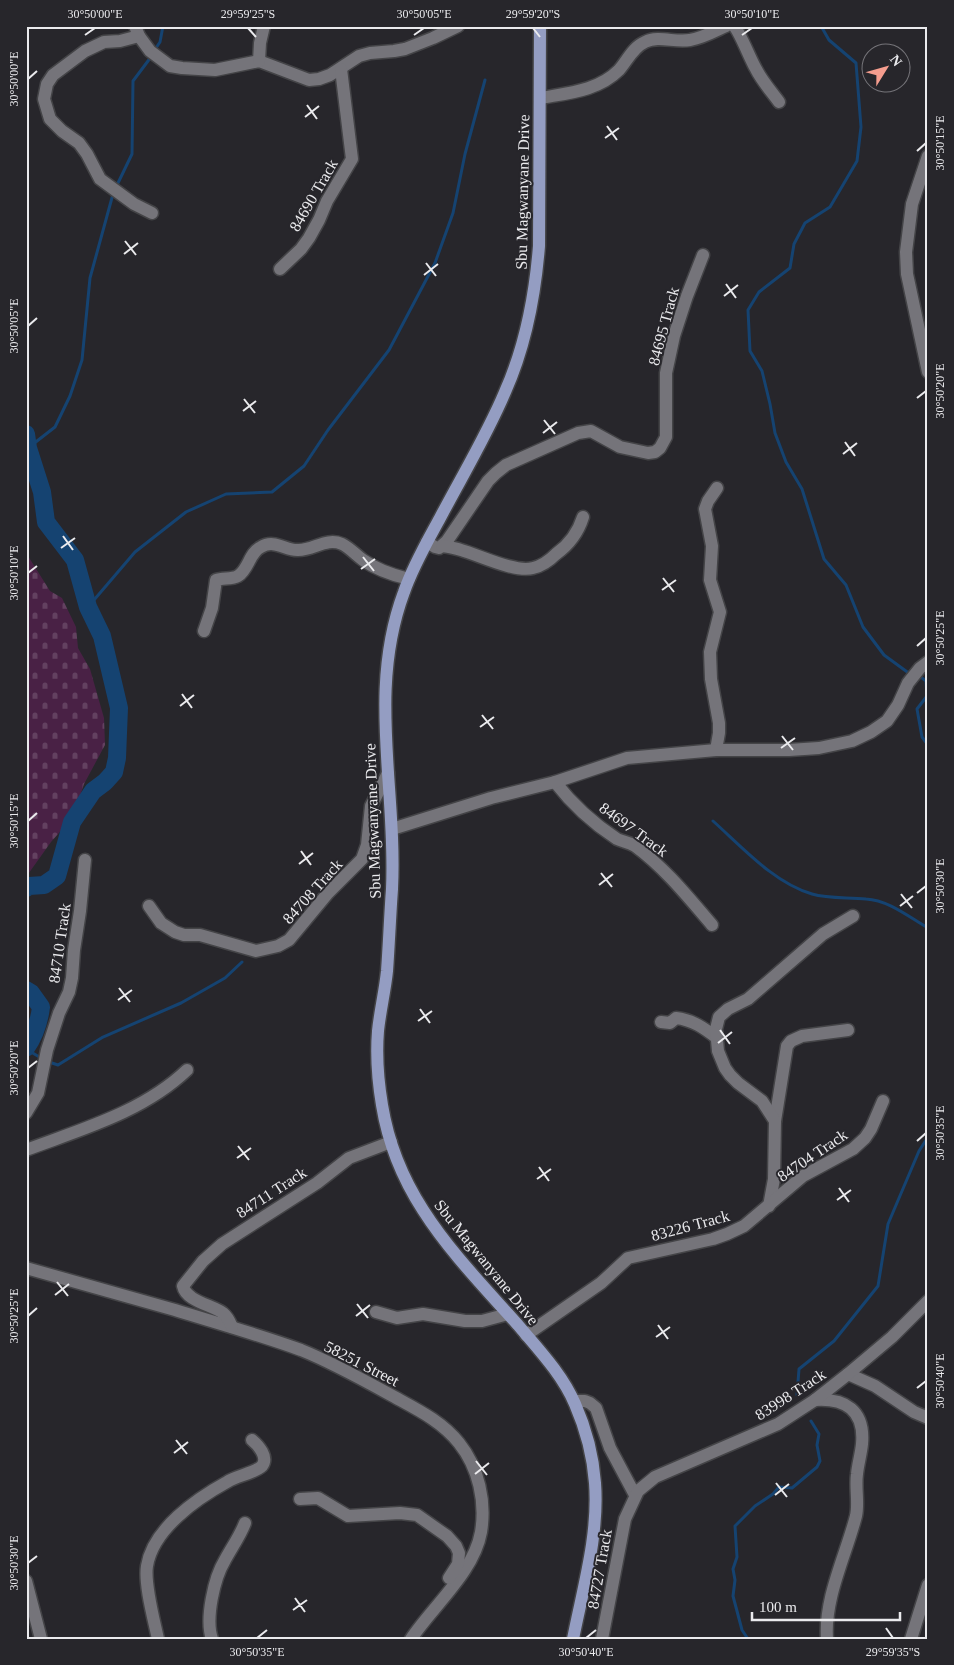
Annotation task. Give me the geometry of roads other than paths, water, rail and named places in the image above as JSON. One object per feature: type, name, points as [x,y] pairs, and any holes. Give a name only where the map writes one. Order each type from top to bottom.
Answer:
[{"type":"main road","name":"Sbu Magwanyane Drive","points":[[540,26],[540,246],[537,276],[526,331],[506,390],[409,579],[396,613],[386,659],[384,710],[392,829],[392,873],[387,974],[378,1028],[377,1057],[382,1107],[391,1142],[404,1176],[422,1209],[444,1240],[554,1368],[574,1401],[589,1446],[596,1502],[589,1556],[573,1639]]},
{"type":"street","points":[[259,60],[264,26]]},
{"type":"street","points":[[152,213],[134,204],[100,178],[79,143],[62,131],[50,119],[44,99],[47,84],[53,75],[85,51],[104,42],[120,41],[137,31],[150,51],[170,66],[215,70],[259,60],[309,80],[319,80],[341,69],[359,56],[405,49],[458,26]]},
{"type":"street","points":[[540,98],[581,91],[608,79],[618,71],[636,48],[645,42],[656,39],[690,40],[726,26]]},
{"type":"street","points":[[734,26],[761,79],[779,102]]},
{"type":"street","name":"84690 Track","points":[[280,269],[301,250],[309,238],[331,193],[350,164],[352,154],[341,69]]},
{"type":"street","points":[[928,156],[912,204],[906,252],[907,274],[928,372]]},
{"type":"street","name":"84695 Track","points":[[442,546],[461,523],[488,481],[506,465],[578,433],[588,431],[594,432],[620,447],[648,453],[655,452],[660,448],[666,437],[666,373],[674,336],[703,255]]},
{"type":"street","points":[[716,750],[719,723],[711,679],[710,652],[720,612],[710,580],[712,551],[706,509],[708,501],[717,488]]},
{"type":"street","points":[[427,542],[435,547],[442,546],[463,550],[503,564],[526,569],[533,568],[548,561],[566,547],[579,530],[584,517]]},
{"type":"street","points":[[204,631],[212,608],[214,582],[217,579],[232,578],[239,575],[245,569],[254,552],[265,544],[279,545],[298,550],[331,542],[344,545],[384,572],[409,579]]},
{"type":"street","points":[[392,829],[491,798],[556,782],[627,758],[716,750],[809,748],[852,741],[871,732],[887,721],[898,705],[908,682],[928,662]]},
{"type":"street","name":"84708 Track","points":[[149,906],[161,923],[175,932],[184,935],[200,935],[256,951],[278,946],[289,940],[328,894],[362,859],[367,845],[371,806],[388,773]]},
{"type":"street","name":"84697 Track","points":[[556,782],[571,800],[598,825],[617,839],[634,846],[671,877],[712,925]]},
{"type":"street","name":"84710 Track","points":[[26,1113],[38,1093],[49,1041],[67,998],[72,978],[85,860]]},
{"type":"street","points":[[775,1121],[762,1101],[730,1076],[718,1051],[716,1029],[719,1017],[728,1009],[748,999],[824,934],[853,916]]},
{"type":"street","points":[[660,1022],[670,1023],[676,1018],[688,1019],[717,1038]]},
{"type":"street","points":[[769,1206],[774,1179],[775,1121],[787,1046],[802,1036],[848,1030]]},
{"type":"street","points":[[26,1150],[126,1111],[173,1083],[186,1070]]},
{"type":"street","name":"84704 Track","points":[[769,1206],[804,1176],[854,1149],[871,1129],[883,1101]]},
{"type":"street","name":"84711 Track","points":[[232,1327],[223,1313],[195,1299],[183,1289],[185,1282],[193,1272],[222,1244],[317,1183],[349,1158],[391,1142]]},
{"type":"street","name":"83226 Track","points":[[526,1335],[601,1282],[628,1258],[727,1234],[752,1221],[769,1206]]},
{"type":"street","name":"58251 Street","points":[[26,1268],[232,1327],[302,1351],[354,1375],[431,1418],[452,1435],[460,1444],[478,1479],[483,1510],[481,1534],[469,1563],[412,1639]]},
{"type":"street","name":"83998 Track","points":[[632,1500],[642,1487],[655,1477],[778,1424],[815,1400],[892,1338],[928,1301]]},
{"type":"street","points":[[376,1312],[397,1318],[423,1314],[465,1321],[482,1321],[508,1314]]},
{"type":"street","points":[[848,1374],[875,1386],[914,1412],[928,1418]]},
{"type":"street","points":[[815,1400],[830,1399],[845,1404],[857,1416],[860,1424],[862,1445],[857,1473],[857,1508],[832,1598],[826,1638]]},
{"type":"street","points":[[574,1401],[590,1403],[596,1408],[632,1500]]},
{"type":"street","points":[[158,1639],[147,1579],[149,1560],[168,1527],[187,1507],[228,1480],[258,1469],[262,1465],[264,1461],[262,1452],[252,1440]]},
{"type":"street","points":[[300,1499],[318,1498],[348,1516],[410,1513],[423,1519],[447,1536],[456,1546],[459,1558],[454,1571],[435,1597],[434,1608]]},
{"type":"street","name":"84727 Track","points":[[602,1639],[622,1533],[632,1500]]},
{"type":"street","points":[[212,1639],[209,1614],[219,1576],[225,1560],[246,1523]]},
{"type":"street","points":[[26,1581],[42,1639]]},
{"type":"street","points":[[911,1639],[928,1585]]},
{"type":"waterway","points":[[154,51],[160,42],[163,26]]},
{"type":"waterway","points":[[821,26],[829,40],[856,63],[861,127],[857,161],[830,207],[805,223],[794,244],[790,268],[759,292],[748,310],[750,351],[762,371],[775,433],[786,462],[802,489],[824,559],[846,585],[863,627],[884,655],[910,674]]},
{"type":"waterway","points":[[118,183],[132,154],[133,81],[151,57]]},
{"type":"waterway","points":[[88,607],[135,552],[186,512],[226,494],[272,492],[304,466],[328,430],[389,350],[435,263],[453,213],[465,154],[485,80]]},
{"type":"waterway","points":[[28,448],[55,427],[70,396],[82,360],[90,278],[113,194]]},
{"type":"waterway","points":[[26,434],[28,448],[42,492],[46,522],[75,560],[88,607],[102,636],[119,708],[117,758],[114,772],[93,791],[72,822],[57,876],[44,885],[26,888]]},
{"type":"waterway","points":[[918,675],[926,681],[927,696],[917,709],[922,737],[928,745]]},
{"type":"waterway","points":[[713,821],[759,863],[798,889],[818,896],[882,902],[928,928]]},
{"type":"waterway","points":[[49,1062],[58,1065],[103,1037],[181,1003],[225,978],[242,962]]},
{"type":"waterway","points":[[26,990],[31,993],[41,1007],[36,1029],[26,1048]]},
{"type":"waterway","points":[[26,1049],[41,1058]]},
{"type":"waterway","points":[[797,1395],[799,1369],[834,1341],[878,1286],[888,1224],[919,1151],[928,1137]]},
{"type":"waterway","points":[[748,1639],[742,1630],[733,1596],[735,1580],[733,1569],[737,1557],[735,1526],[755,1506],[773,1494],[779,1487],[792,1488],[817,1467],[820,1461],[817,1445],[819,1434],[811,1421]]}]
